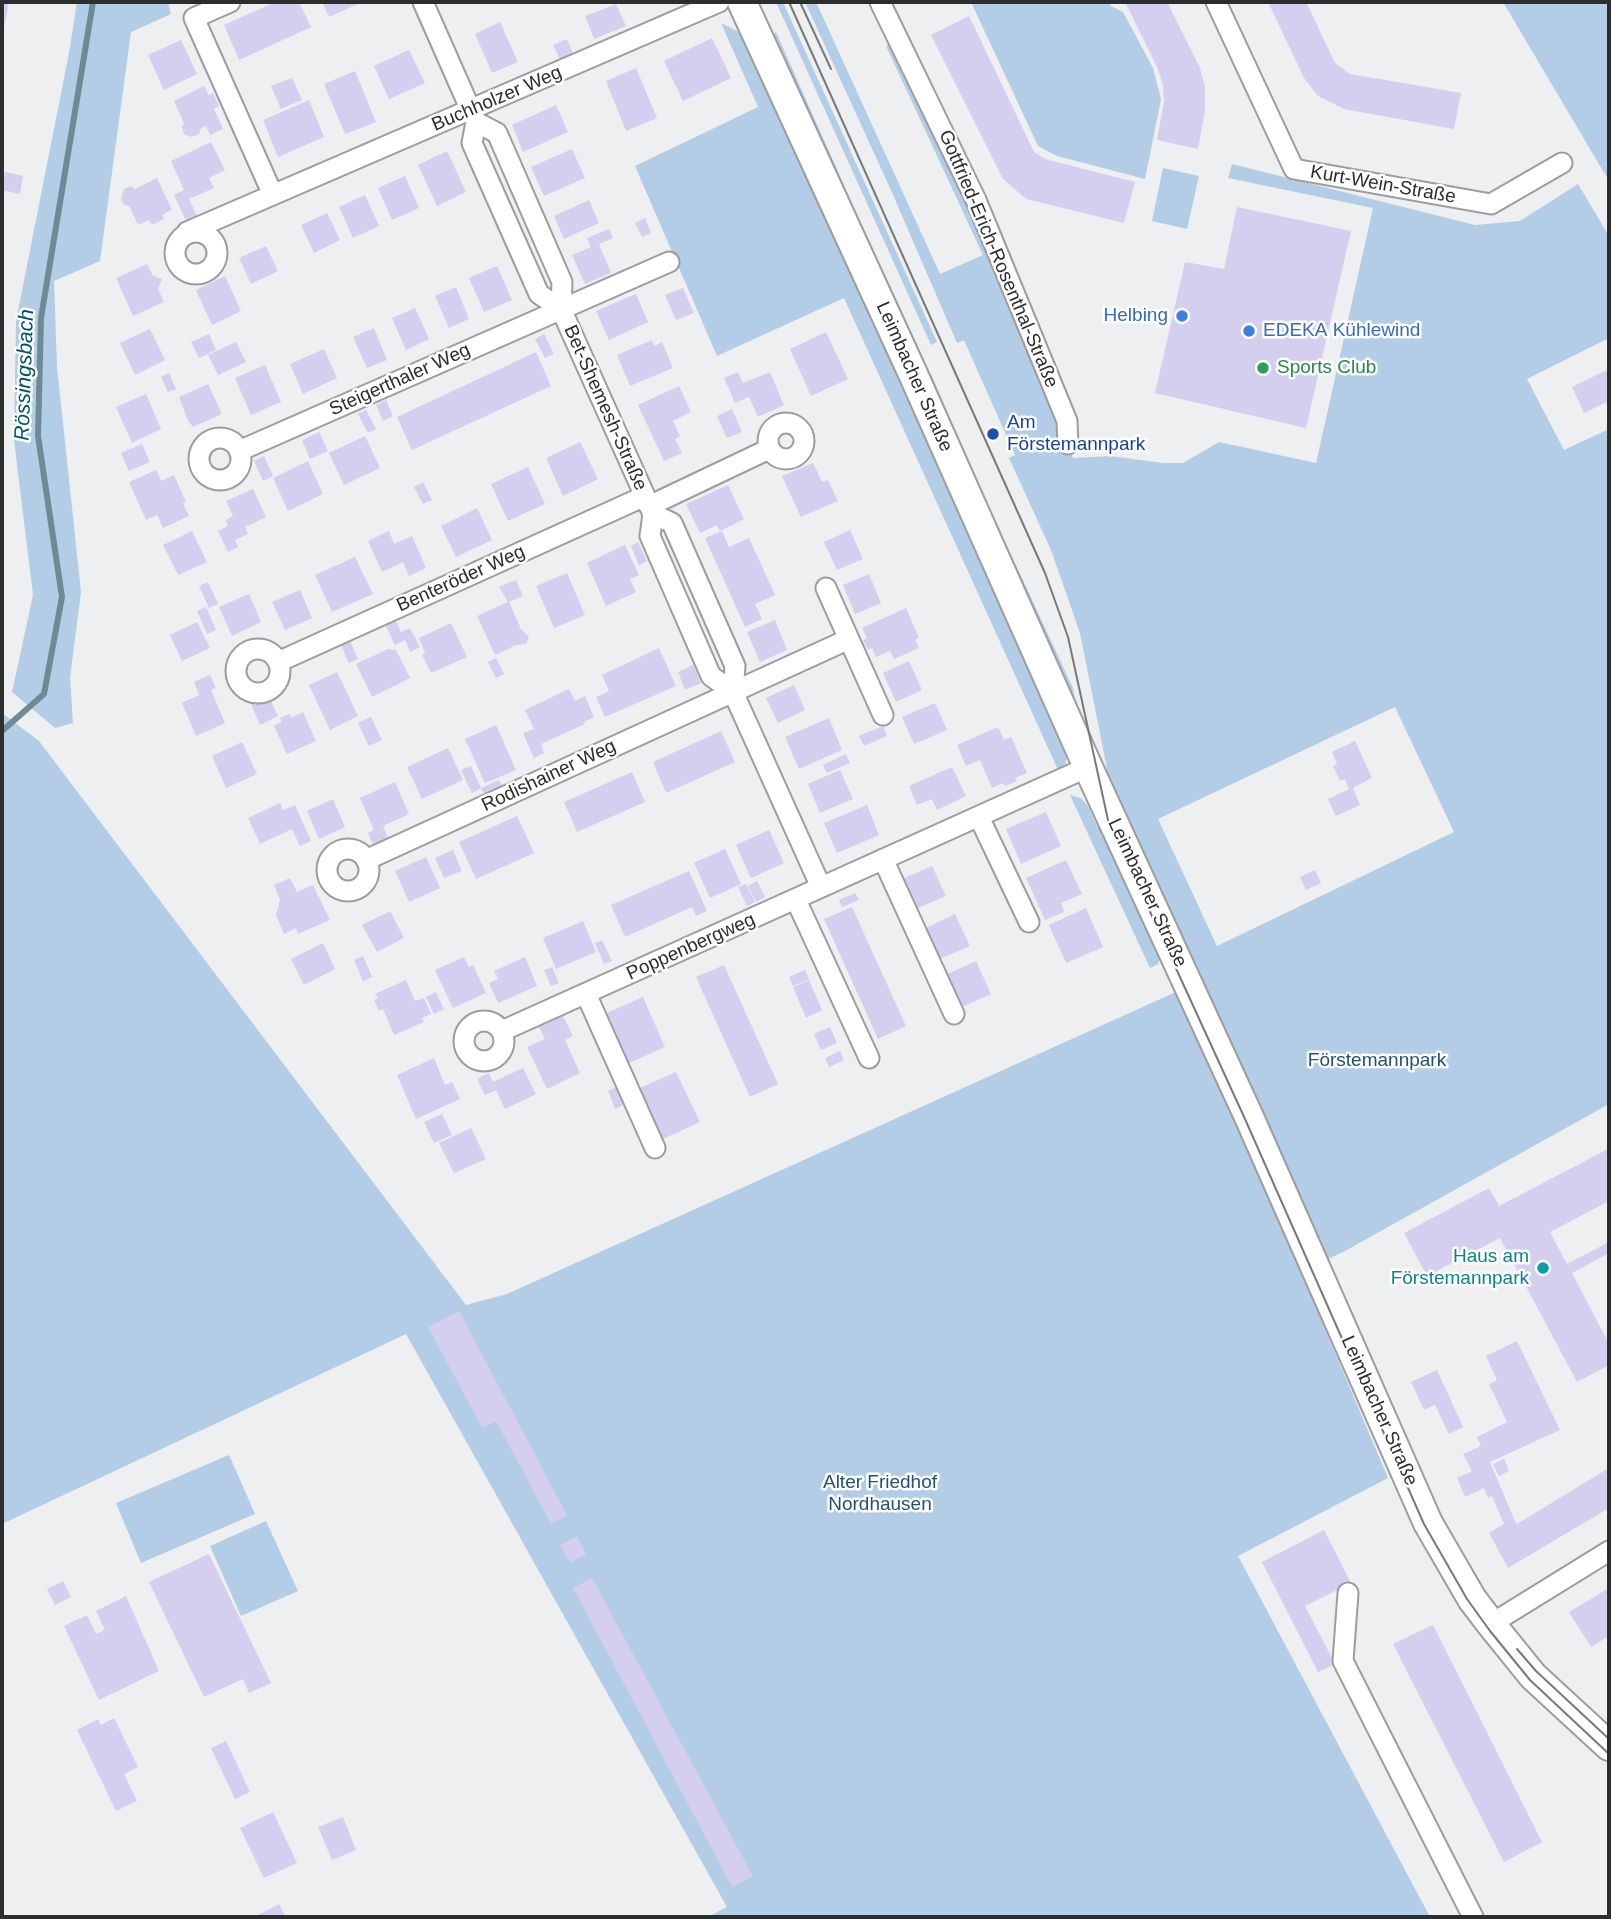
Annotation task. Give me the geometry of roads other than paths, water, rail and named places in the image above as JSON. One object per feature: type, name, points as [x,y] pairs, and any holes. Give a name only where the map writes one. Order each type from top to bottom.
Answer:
[{"type":"street","points":[[229,2],[194,18],[273,195]]},
{"type":"street","name":"Bet-Shemesh-Straße","points":[[424,2],[474,116],[472,143],[539,294],[561,309]]},
{"type":"street","name":"Buchholzer Weg","points":[[187,232],[474,116],[719,2]]},
{"type":"street","name":"Leimbacher Straße","points":[[742,2],[1249,1117],[1428,1523],[1465,1587],[1491,1624],[1533,1675],[1609,1746]]},
{"type":"street","name":"Gottfried-Erich-Rosenthal-Straße","points":[[880,2],[976,200],[1067,421],[1068,444]]},
{"type":"street","name":"Kurt-Wein-Straße","points":[[1216,2],[1294,169],[1491,204],[1562,163]]},
{"type":"street","name":"Bet-Shemesh-Straße","points":[[474,116],[497,133],[562,282],[561,309],[649,506],[650,536],[711,676],[733,692],[821,887]]},
{"type":"street","name":"Bet-Shemesh-Straße","points":[[561,309],[669,262]]},
{"type":"street","name":"Steigerthaler Weg","points":[[239,451],[561,309]]},
{"type":"street","name":"Bet-Shemesh-Straße","points":[[649,506],[769,449]]},
{"type":"street","name":"Benteröder Weg","points":[[278,662],[649,506]]},
{"type":"street","points":[[826,587],[883,715]]},
{"type":"street","points":[[733,692],[849,639]]},
{"type":"street","name":"Rodishainer Weg","points":[[366,860],[733,692]]},
{"type":"street","name":"Poppenbergweg","points":[[502,1031],[1088,767]]},
{"type":"street","points":[[979,817],[1029,922]]},
{"type":"street","points":[[883,859],[954,1014]]},
{"type":"street","points":[[796,900],[869,1058]]},
{"type":"street","points":[[586,994],[655,1148]]},
{"type":"street","points":[[1491,1624],[1609,1551]]},
{"type":"street","points":[[1348,1593],[1343,1661],[1473,1917]]},
{"type":"waterway","name":"Rössingsbach","points":[[2,731],[44,694],[62,597],[38,436],[41,318],[93,2]]},
{"type":"tram line","points":[[789,2],[1045,573],[1068,637],[1108,820],[1245,1119],[1424,1524],[1467,1599],[1490,1631],[1530,1680],[1609,1754]]},
{"type":"tram line","points":[[800,2],[831,69]]},
{"type":"tram line","points":[[1517,1649],[1536,1671],[1609,1739]]},
{"type":"place","name":"Helbing","points":[[1182,316]]},
{"type":"place","name":"EDEKA Kühlewind","points":[[1249,331]]},
{"type":"place","name":"Sports Club","points":[[1263,368]]},
{"type":"place","name":"Am Förstemannpark","points":[[993,434]]},
{"type":"place","name":"Haus am Förstemannpark","points":[[1543,1268]]},
{"type":"park label","name":"Förstemannpark","points":[[1377,1061]]},
{"type":"park label","name":"Alter Friedhof Nordhausen","points":[[880,1494]]}]
